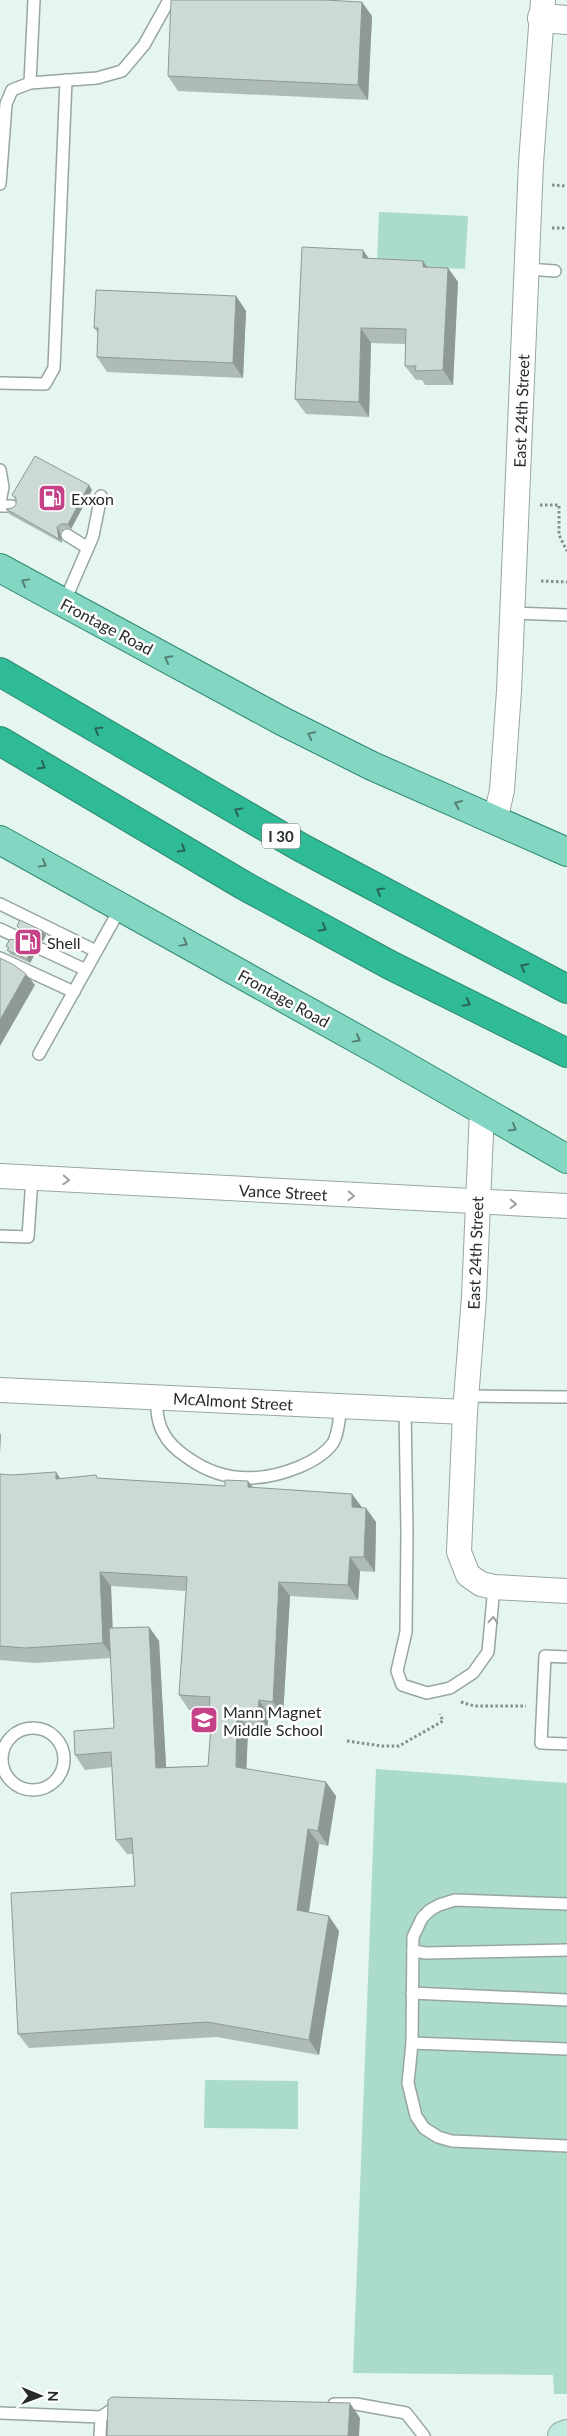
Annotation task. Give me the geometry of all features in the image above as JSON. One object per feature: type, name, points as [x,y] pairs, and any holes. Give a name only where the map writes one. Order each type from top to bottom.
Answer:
[{"type":"highway","name":"I 30","points":[[0,672],[300,847],[567,989]]},
{"type":"highway","points":[[0,741],[252,890],[390,964],[567,1053]]},
{"type":"main road","name":"Frontage Road","points":[[0,568],[282,721],[372,766],[567,852]]},
{"type":"main road","name":"Frontage Road","points":[[1,845],[121,907],[567,1159]]},
{"type":"main road","points":[[562,2436],[567,2434]]},
{"type":"street","name":"East 24th Street","points":[[495,821],[502,790],[513,613],[531,164],[550,13]]},
{"type":"street","points":[[531,836],[567,837]]},
{"type":"street","name":"East 24th Street","points":[[466,1404],[474,1297],[482,1110]]},
{"type":"street","name":"Vance Street","points":[[0,1176],[477,1203],[567,1206]]},
{"type":"street","name":"McAlmont Street","points":[[0,1390],[405,1409],[466,1404]]},
{"type":"street","points":[[466,1404],[459,1552],[468,1575],[480,1584],[494,1587],[567,1591]]},
{"type":"lane","points":[[30,82],[34,0]]},
{"type":"lane","points":[[0,184],[6,104],[12,90],[30,82],[97,78],[122,71],[144,45],[169,0]]},
{"type":"lane","points":[[0,382],[45,384],[54,368],[66,80]]},
{"type":"lane","points":[[527,269],[556,271]]},
{"type":"lane","points":[[0,470],[3,487],[0,502]]},
{"type":"lane","points":[[64,603],[93,536],[101,496]]},
{"type":"lane","points":[[67,535],[88,548]]},
{"type":"lane","points":[[513,613],[567,615]]},
{"type":"lane","points":[[0,904],[96,951]]},
{"type":"lane","points":[[39,1054],[121,907]]},
{"type":"lane","points":[[0,929],[16,937]]},
{"type":"lane","points":[[39,948],[86,970]]},
{"type":"lane","points":[[0,958],[74,992]]},
{"type":"lane","points":[[0,1236],[28,1237],[32,1178]]},
{"type":"lane","points":[[156,1397],[164,1436],[177,1451],[203,1469],[219,1475],[255,1479],[276,1476],[308,1464],[322,1454],[332,1444],[337,1435],[340,1406]]},
{"type":"lane","points":[[466,1404],[567,1397]]},
{"type":"lane","points":[[405,1409],[406,1632],[396,1671],[402,1685],[427,1692],[450,1688],[473,1674],[488,1652],[494,1587]]},
{"type":"lane","points":[[567,1658],[545,1656],[541,1743],[567,1744]]},
{"type":"lane","points":[[34,1728],[43,1729],[59,1742],[64,1760],[62,1771],[56,1780],[37,1790],[26,1790],[16,1786],[6,1774],[1,1758],[8,1740],[15,1733],[34,1728]]},
{"type":"lane","points":[[567,1904],[456,1900],[439,1904],[422,1918],[413,1937],[412,2043],[408,2083],[416,2116],[424,2128],[438,2137],[452,2141],[567,2146]]},
{"type":"lane","points":[[413,1951],[426,1954],[567,1950]]},
{"type":"lane","points":[[412,1993],[567,2000]]},
{"type":"lane","points":[[412,2043],[567,2049]]},
{"type":"lane","points":[[0,2412],[101,2417],[127,2399]]},
{"type":"lane","points":[[326,2404],[356,2404],[406,2413],[424,2436]]},
{"type":"lane","points":[[100,2436],[101,2417]]},
{"type":"path","points":[[552,185],[567,186]]},
{"type":"path","points":[[549,228],[567,228]]},
{"type":"path","points":[[559,505],[559,535],[567,551]]},
{"type":"path","points":[[541,581],[567,582]]},
{"type":"path","points":[[460,1702],[474,1706],[531,1706]]},
{"type":"path","points":[[347,1741],[382,1746],[399,1746],[443,1720],[440,1714]]},
{"type":"green space","points":[[379,212],[468,216],[465,269],[377,265]]},
{"type":"green space","points":[[376,1769],[567,1783],[567,2394],[554,2394],[553,2375],[353,2373]]},
{"type":"green space","points":[[205,2080],[298,2081],[298,2129],[204,2128]]},
{"type":"building","points":[[171,0],[324,0],[362,2],[358,85],[168,76]]},
{"type":"building","points":[[302,247],[363,250],[363,258],[423,261],[423,267],[448,268],[443,370],[415,371],[416,366],[405,366],[406,329],[361,328],[359,402],[295,399]]},
{"type":"building","points":[[96,290],[236,296],[233,363],[97,357],[98,328],[94,328]]},
{"type":"building","name":"Exxon","points":[[35,456],[89,485],[68,524],[61,524],[57,527],[59,539],[6,509],[16,505],[16,498],[12,495]]},
{"type":"building","name":"Shell","points":[[20,920],[43,931],[40,937],[35,936],[29,940],[32,950],[27,959],[7,950],[9,948],[6,946],[10,939],[15,940],[21,935],[20,929],[17,926]]},
{"type":"building","points":[[0,958],[26,974],[0,1020]]},
{"type":"building","points":[[56,1472],[56,1479],[96,1475],[97,1478],[225,1486],[225,1480],[248,1481],[248,1487],[352,1494],[352,1507],[366,1508],[364,1557],[350,1557],[348,1585],[279,1582],[273,1702],[259,1700],[257,1716],[237,1714],[236,1767],[326,1782],[318,1831],[308,1829],[297,1910],[329,1916],[309,2040],[207,2022],[18,2034],[11,1893],[135,1886],[132,1838],[116,1840],[111,1752],[75,1755],[74,1731],[114,1728],[109,1628],[149,1627],[156,1768],[208,1766],[212,1713],[209,1713],[210,1697],[179,1695],[187,1577],[100,1572],[103,1643],[25,1648],[0,1646],[0,1474]]},
{"type":"building","points":[[112,2397],[350,2403],[348,2436],[107,2436],[108,2400]]},
{"type":"place","name":"Exxon","points":[[52,498]]},
{"type":"place","name":"Shell","points":[[28,942]]},
{"type":"place","name":"Mann Magnet Middle School","points":[[204,1720]]}]
